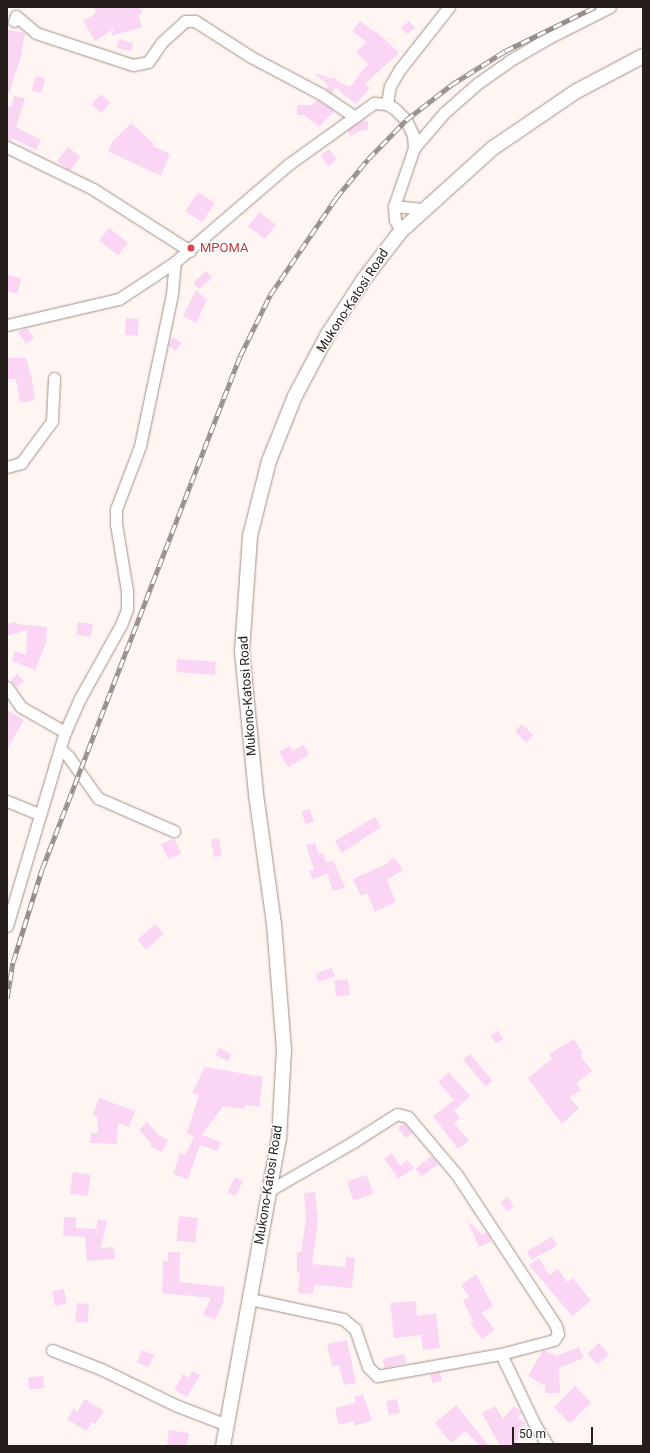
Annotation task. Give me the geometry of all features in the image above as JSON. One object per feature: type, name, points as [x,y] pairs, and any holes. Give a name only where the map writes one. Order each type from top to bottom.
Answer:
[{"type":"main road","name":"Mukono-Katosi Road","points":[[223,1446],[279,1139],[284,1050],[274,924],[256,786],[242,651],[250,536],[269,461],[295,396],[332,328],[364,279],[400,232],[493,148],[575,92],[643,56]]},
{"type":"street","points":[[11,20],[17,7]]},
{"type":"street","points":[[386,104],[390,86],[400,69],[449,7]]},
{"type":"street","points":[[400,232],[394,220],[394,206],[414,148],[444,113],[478,83],[542,42],[610,7]]},
{"type":"street","points":[[11,20],[16,16],[36,33],[133,65],[148,62],[162,42],[174,31],[186,21],[195,21],[251,57],[322,94],[354,116]]},
{"type":"street","points":[[7,325],[119,299],[190,251],[289,164],[374,103],[386,104],[406,120],[413,135],[414,148]]},
{"type":"street","points":[[7,147],[94,189],[190,251]]},
{"type":"street","points":[[394,206],[424,209]]},
{"type":"street","points":[[7,926],[65,732],[79,700],[121,625],[127,609],[127,591],[116,524],[116,509],[140,446],[172,294],[175,262]]},
{"type":"street","points":[[7,467],[21,463],[52,421],[54,378]]},
{"type":"street","points":[[7,688],[21,707],[65,732]]},
{"type":"street","points":[[60,749],[98,798],[174,831]]},
{"type":"street","points":[[7,801],[40,814]]},
{"type":"street","points":[[250,1300],[343,1319],[355,1329],[368,1367],[377,1376],[501,1354],[554,1340],[558,1334],[556,1326],[457,1175],[408,1117],[397,1114],[353,1142],[270,1190]]},
{"type":"street","points":[[52,1350],[101,1369],[175,1405],[227,1426]]},
{"type":"street","points":[[501,1354],[534,1423],[548,1446]]},
{"type":"building","points":[[94,7],[140,7],[142,14],[138,15],[142,27],[111,36],[114,29],[95,41],[83,21],[96,13]]},
{"type":"building","points":[[360,21],[385,39],[399,53],[365,84],[370,88],[356,104],[335,87],[332,93],[326,89],[329,86],[314,73],[334,79],[336,77],[337,81],[350,87],[368,64],[356,52],[367,42],[352,31]]},
{"type":"building","points":[[409,21],[415,28],[407,34],[401,28]]},
{"type":"building","points":[[7,30],[25,33],[21,56],[9,93],[7,93]]},
{"type":"building","points":[[119,39],[133,43],[131,52],[117,48]]},
{"type":"building","points":[[36,76],[46,79],[41,93],[32,90]]},
{"type":"building","points":[[101,94],[111,103],[101,113],[92,104]]},
{"type":"building","points":[[14,96],[25,98],[16,127],[41,140],[36,150],[12,138],[11,141],[7,140],[7,106],[11,107]]},
{"type":"building","points":[[317,100],[334,111],[319,127],[304,115],[297,115],[297,105],[312,105]]},
{"type":"building","points":[[360,121],[368,121],[368,130],[359,131],[351,137],[347,131]]},
{"type":"building","points":[[131,123],[154,144],[153,146],[170,154],[161,176],[108,151],[113,141]]},
{"type":"building","points":[[68,147],[81,157],[70,171],[57,161]]},
{"type":"building","points":[[329,149],[337,159],[329,166],[320,156]]},
{"type":"building","points":[[198,192],[215,203],[202,222],[185,211]]},
{"type":"building","points":[[259,212],[276,225],[265,239],[248,226]]},
{"type":"building","points":[[109,228],[128,243],[118,255],[99,241]]},
{"type":"building","points":[[206,271],[212,278],[199,289],[193,282]]},
{"type":"building","points":[[7,274],[22,279],[17,294],[7,291]]},
{"type":"building","points":[[196,290],[207,300],[196,323],[183,316]]},
{"type":"building","points":[[126,318],[139,319],[138,336],[125,335]]},
{"type":"building","points":[[27,328],[34,338],[26,344],[18,332]]},
{"type":"building","points":[[173,337],[182,343],[176,351],[168,346]]},
{"type":"building","points":[[7,358],[26,358],[32,379],[35,400],[20,403],[16,379],[7,379]]},
{"type":"building","points":[[16,622],[17,624],[47,627],[46,643],[35,670],[12,661],[15,651],[26,655],[27,630],[7,636],[7,624]]},
{"type":"building","points":[[78,622],[93,624],[91,637],[76,635]]},
{"type":"building","points":[[177,659],[216,662],[215,675],[176,672]]},
{"type":"building","points":[[17,674],[24,681],[17,687],[11,680]]},
{"type":"building","points":[[7,710],[24,720],[7,749]]},
{"type":"building","points":[[522,724],[533,735],[526,742],[515,731]]},
{"type":"building","points":[[304,745],[309,755],[288,767],[279,752],[290,746],[292,751]]},
{"type":"building","points":[[310,809],[314,821],[305,824],[301,812]]},
{"type":"building","points":[[375,817],[381,827],[342,853],[335,841]]},
{"type":"building","points":[[174,838],[181,853],[168,859],[161,844]]},
{"type":"building","points":[[219,838],[222,856],[214,857],[211,839]]},
{"type":"building","points":[[315,843],[319,854],[323,853],[326,863],[333,860],[345,887],[333,891],[327,873],[313,880],[309,871],[314,869],[306,845]]},
{"type":"building","points":[[394,857],[403,870],[387,880],[396,902],[375,912],[367,893],[361,896],[353,879],[386,864]]},
{"type":"building","points":[[155,924],[164,934],[146,950],[137,940]]},
{"type":"building","points":[[332,968],[335,977],[319,982],[316,973]]},
{"type":"building","points":[[348,979],[350,995],[336,997],[334,981]]},
{"type":"building","points":[[498,1031],[503,1038],[496,1044],[491,1036]]},
{"type":"building","points":[[574,1039],[583,1054],[580,1055],[592,1071],[577,1083],[581,1091],[569,1097],[579,1108],[562,1124],[528,1078],[552,1059],[549,1054]]},
{"type":"building","points":[[219,1048],[232,1054],[228,1061],[216,1055]]},
{"type":"building","points":[[470,1054],[492,1081],[486,1087],[463,1060]]},
{"type":"building","points":[[205,1067],[263,1077],[259,1107],[246,1105],[244,1109],[223,1106],[202,1135],[221,1142],[218,1151],[200,1145],[188,1179],[173,1174],[180,1153],[185,1155],[194,1137],[187,1133],[199,1095],[192,1093]]},
{"type":"building","points":[[449,1072],[470,1096],[454,1111],[460,1118],[454,1123],[469,1141],[458,1149],[433,1116],[454,1100],[438,1082]]},
{"type":"building","points":[[99,1098],[135,1111],[129,1127],[118,1123],[117,1144],[90,1143],[91,1133],[98,1133],[98,1117],[93,1115]]},
{"type":"building","points":[[147,1122],[159,1135],[168,1140],[162,1152],[150,1146],[151,1143],[139,1130]]},
{"type":"building","points":[[404,1123],[412,1133],[406,1138],[398,1128]]},
{"type":"building","points":[[392,1153],[400,1166],[407,1160],[414,1168],[398,1179],[384,1158]]},
{"type":"building","points":[[432,1156],[438,1164],[421,1177],[415,1169]]},
{"type":"building","points":[[73,1172],[91,1175],[87,1197],[70,1194]]},
{"type":"building","points":[[367,1175],[373,1194],[353,1201],[347,1181]]},
{"type":"building","points":[[235,1177],[243,1181],[235,1196],[227,1192]]},
{"type":"building","points":[[315,1192],[318,1221],[312,1264],[346,1267],[346,1257],[355,1258],[352,1288],[314,1285],[313,1294],[298,1293],[300,1273],[297,1273],[297,1252],[301,1252],[306,1218],[304,1193]]},
{"type":"building","points":[[508,1197],[514,1206],[507,1211],[501,1202]]},
{"type":"building","points":[[179,1216],[198,1218],[195,1243],[176,1241]]},
{"type":"building","points":[[64,1217],[76,1217],[76,1228],[96,1229],[98,1219],[107,1221],[101,1248],[114,1247],[115,1259],[87,1261],[85,1237],[63,1236]]},
{"type":"building","points":[[467,1220],[482,1234],[486,1233],[492,1241],[479,1247]]},
{"type":"building","points":[[552,1237],[557,1246],[531,1260],[527,1251]]},
{"type":"building","points":[[168,1252],[180,1252],[179,1282],[225,1287],[223,1303],[215,1320],[203,1314],[211,1298],[162,1293],[163,1261],[168,1261]]},
{"type":"building","points":[[539,1258],[549,1275],[558,1269],[567,1282],[573,1278],[591,1301],[572,1316],[529,1265]]},
{"type":"building","points":[[476,1274],[493,1306],[482,1313],[495,1330],[482,1339],[470,1323],[473,1321],[463,1300],[469,1297],[461,1285]]},
{"type":"building","points":[[64,1289],[67,1304],[55,1306],[52,1291]]},
{"type":"building","points":[[416,1301],[417,1316],[436,1313],[440,1348],[423,1350],[421,1335],[394,1338],[390,1303]]},
{"type":"building","points":[[77,1303],[89,1304],[87,1323],[75,1322]]},
{"type":"building","points":[[347,1340],[356,1383],[344,1385],[339,1365],[332,1366],[327,1344]]},
{"type":"building","points":[[599,1343],[609,1354],[597,1365],[587,1354]]},
{"type":"building","points":[[579,1347],[584,1358],[559,1368],[560,1393],[545,1393],[545,1386],[528,1376],[543,1350],[557,1356]]},
{"type":"building","points":[[142,1350],[154,1355],[149,1367],[137,1362]]},
{"type":"building","points":[[404,1354],[406,1363],[385,1368],[383,1359]]},
{"type":"building","points":[[192,1371],[200,1375],[187,1397],[174,1390],[183,1374],[188,1378]]},
{"type":"building","points":[[440,1372],[442,1381],[432,1383],[430,1374]]},
{"type":"building","points":[[43,1376],[44,1388],[29,1389],[28,1377]]},
{"type":"building","points":[[575,1386],[591,1402],[570,1423],[554,1407]]},
{"type":"building","points":[[363,1394],[372,1420],[355,1426],[354,1421],[339,1425],[335,1408],[356,1403],[354,1397]]},
{"type":"building","points":[[85,1399],[104,1411],[95,1424],[92,1422],[86,1431],[67,1419],[74,1409],[77,1412]]},
{"type":"building","points":[[397,1399],[400,1413],[389,1415],[386,1401]]},
{"type":"building","points":[[456,1405],[489,1446],[480,1446],[465,1431],[451,1443],[435,1423]]},
{"type":"building","points":[[495,1406],[503,1419],[514,1406],[522,1413],[517,1418],[526,1423],[514,1446],[500,1446],[482,1413]]},
{"type":"building","points":[[169,1430],[189,1433],[187,1446],[167,1446]]},
{"type":"railway","points":[[7,998],[13,962],[42,869],[240,356],[270,295],[336,198],[368,159],[406,120],[451,85],[505,51],[595,7]]},
{"type":"place","name":"MPOMA","points":[[191,248]]}]
